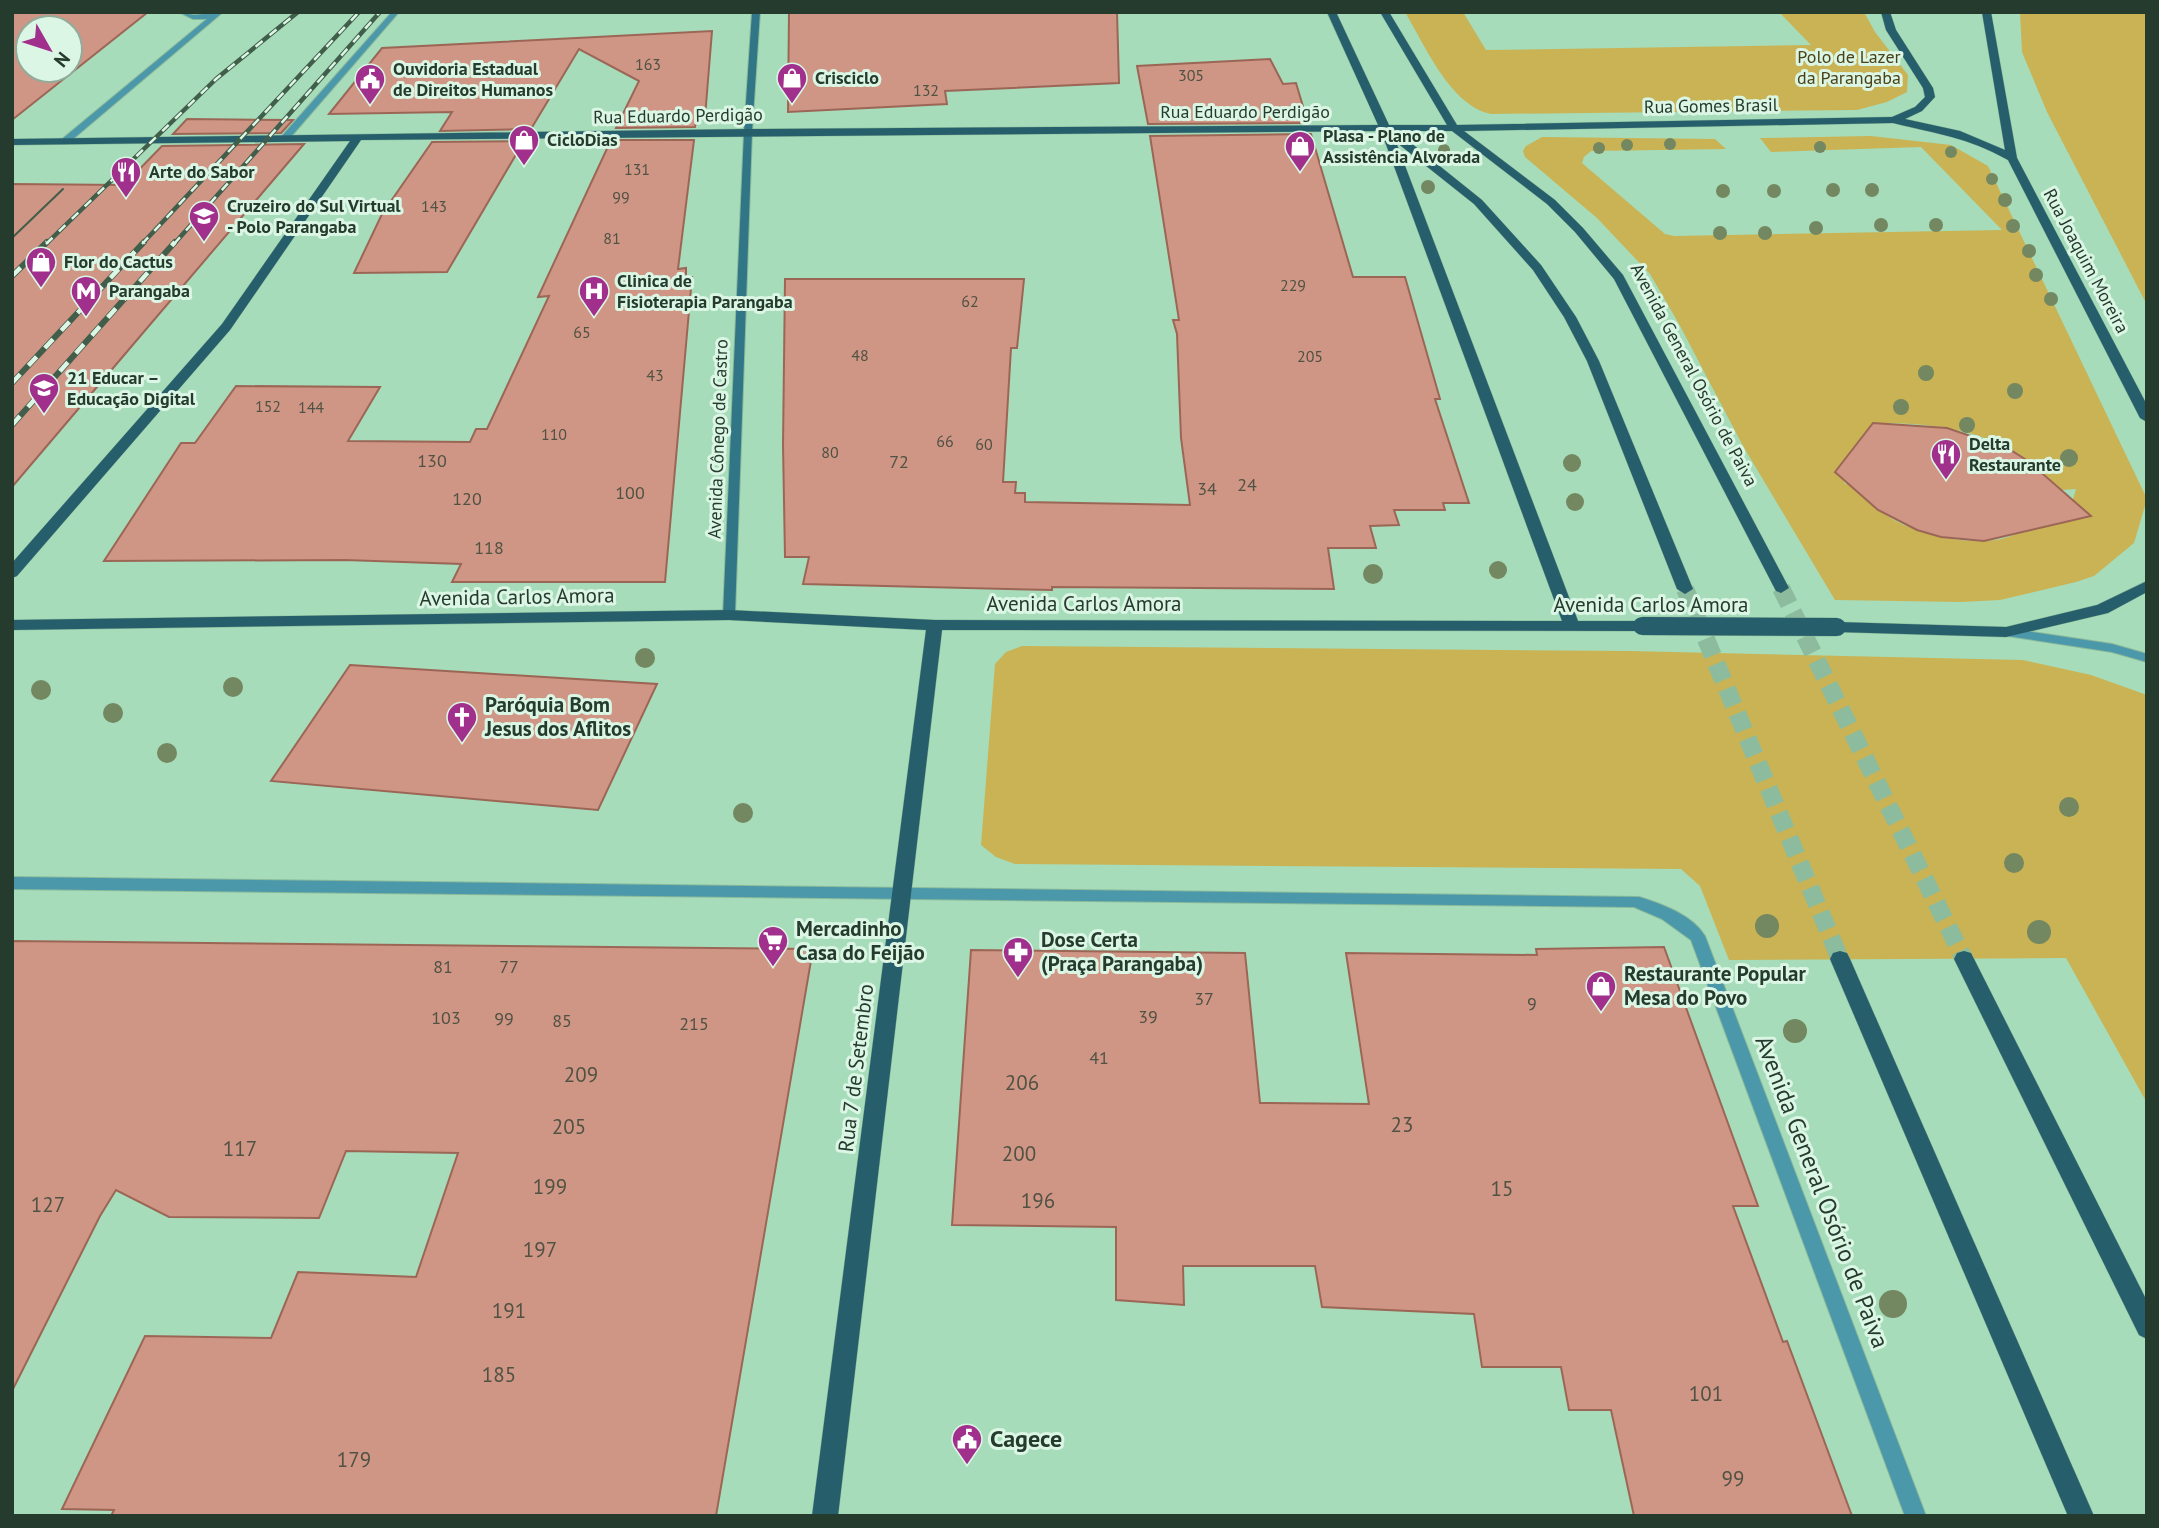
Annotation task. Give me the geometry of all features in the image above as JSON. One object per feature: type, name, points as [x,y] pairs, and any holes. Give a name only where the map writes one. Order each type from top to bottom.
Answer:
[{"type":"main road","name":"Avenida Cônego de Castro","points":[[729,615],[748,132],[756,12]]},
{"type":"main road","points":[[1331,12],[1387,129],[1572,626]]},
{"type":"main road","name":"Avenida General Osório de Paiva","points":[[1384,12],[1454,128],[1551,202],[1579,230],[1619,278],[1781,588]]},
{"type":"main road","name":"Rua Gomes Brasil","points":[[1387,129],[1893,120],[1913,113],[1927,103],[1930,97],[1928,88],[1891,30],[1885,12]]},
{"type":"main road","points":[[1986,12],[2012,158]]},
{"type":"main road","points":[[1893,120],[1941,128],[1982,140],[2012,158]]},
{"type":"main road","name":"Rua Eduardo Perdigão","points":[[12,142],[748,132],[1387,129]]},
{"type":"main road","points":[[1387,129],[1478,202],[1537,268],[1570,317],[1593,361],[1685,589]]},
{"type":"main road","points":[[12,573],[226,327],[358,137]]},
{"type":"main road","name":"Rua Joaquim Moreira","points":[[2012,158],[2147,418]]},
{"type":"main road","name":"Avenida Carlos Amora","points":[[12,625],[729,615],[935,625],[1837,627],[2006,632],[2102,609],[2147,586]]},
{"type":"main road","name":"Rua 7 de Setembro","points":[[825,1516],[935,625]]},
{"type":"main road","points":[[1840,959],[2081,1516]]},
{"type":"main road","points":[[1964,959],[2147,1327]]},
{"type":"street","points":[[182,12],[193,17],[217,15]]},
{"type":"street","points":[[285,138],[396,12]]},
{"type":"street","points":[[64,142],[217,15]]},
{"type":"street","points":[[2006,632],[2112,648],[2147,658]]},
{"type":"street","points":[[12,883],[903,893]]},
{"type":"street","name":"Avenida General Osório de Paiva","points":[[903,893],[1634,901],[1677,918],[1697,936],[1916,1516]]},
{"type":"green space","name":"Polo de Lazer da Parangaba","points":[[1405,12],[1463,12],[1486,50],[1811,45],[1779,12],[1864,12],[1875,32],[1908,75],[1907,92],[1887,102],[1857,110],[1491,114],[1477,109],[1451,87],[1430,57]]},
{"type":"green space","points":[[2020,12],[2147,12],[2147,305],[2047,112],[2022,52]]},
{"type":"green space","points":[[1871,136],[1951,145],[1988,166],[2147,499],[2134,543],[2094,576],[2000,600],[1835,600],[1743,446],[1650,274],[1597,218],[1525,157],[1523,151],[1526,146],[1542,137],[1715,139],[1726,149],[1591,151],[1584,157],[1582,163],[1665,234],[1674,236],[2002,230],[1921,147],[1771,152],[1760,138]],"holes":[[[1884,423],[1941,427],[1996,442],[2032,464],[2061,490],[2076,489],[2070,510],[2022,532],[1991,541],[1938,536],[1903,525],[1877,508],[1855,484],[1845,484],[1842,477],[1844,460]]]},
{"type":"green space","points":[[1022,646],[1630,651],[2023,660],[2091,675],[2147,695],[2147,1103],[2066,958],[1729,960],[1700,886],[1681,869],[1015,864],[996,857],[981,845],[995,664],[1006,652]]},
{"type":"building","points":[[12,12],[148,12],[84,63],[84,14],[14,14],[14,84],[57,84],[12,120]]},
{"type":"building","points":[[789,12],[1117,12],[1119,83],[945,91],[947,104],[788,112]]},
{"type":"building","points":[[712,31],[705,117],[697,117],[695,127],[616,128],[639,81],[579,49],[531,129],[440,131],[452,112],[329,114],[382,48]]},
{"type":"building","points":[[1270,59],[1283,84],[1296,83],[1308,123],[1148,124],[1137,66]]},
{"type":"building","points":[[187,119],[293,120],[281,133],[173,134]]},
{"type":"building","points":[[1311,134],[1353,277],[1405,277],[1440,399],[1435,399],[1469,503],[1443,503],[1445,510],[1394,510],[1399,525],[1370,526],[1376,548],[1328,548],[1334,589],[1052,587],[1052,590],[803,584],[809,557],[785,557],[785,279],[1024,279],[1017,348],[1011,348],[1003,482],[1016,482],[1015,493],[1025,493],[1025,502],[1190,505],[1181,438],[1177,334],[1173,320],[1179,320],[1150,136]]},
{"type":"building","points":[[611,140],[694,140],[678,269],[686,268],[686,277],[692,277],[665,582],[452,582],[461,564],[345,560],[104,561],[181,443],[195,443],[236,386],[380,387],[348,441],[470,442],[476,429],[487,429],[549,296],[538,297]]},
{"type":"building","points":[[524,141],[447,272],[354,273],[382,214],[432,142]]},
{"type":"building","points":[[304,144],[12,487],[12,184],[124,185],[162,146]]},
{"type":"building","name":"Delta Restaurante","points":[[1873,423],[1947,428],[2009,449],[2028,461],[2091,516],[1984,541],[1941,537],[1917,530],[1878,510],[1835,472]]},
{"type":"building","name":"Paróquia Bom Jesus dos Aflitos","points":[[350,665],[657,684],[598,810],[271,781]]},
{"type":"building","points":[[12,941],[813,949],[716,1516],[111,1516],[114,1510],[62,1509],[145,1336],[271,1338],[298,1272],[416,1277],[458,1153],[346,1151],[319,1218],[169,1217],[116,1190],[100,1216],[12,1391]]},
{"type":"building","points":[[1664,947],[1758,1206],[1733,1206],[1852,1516],[1634,1516],[1611,1410],[1569,1410],[1561,1367],[1482,1367],[1474,1314],[1322,1307],[1315,1266],[1183,1266],[1184,1305],[1116,1300],[1116,1227],[952,1225],[971,950],[1245,953],[1260,1103],[1369,1104],[1346,953],[1537,955],[1536,949]]},
{"type":"tunnel","points":[[1781,588],[1964,959]]},
{"type":"tunnel","points":[[1685,589],[1840,959]]},
{"type":"tram line","points":[[12,238],[63,189]]},
{"type":"railway","points":[[46,244],[216,79],[298,12]]},
{"type":"railway","points":[[142,244],[359,12]]},
{"type":"railway","points":[[174,244],[380,12]]},
{"type":"railway","points":[[12,276],[47,242]]},
{"type":"railway","points":[[12,383],[144,242]]},
{"type":"railway","points":[[12,425],[175,242]]},
{"type":"place","name":"Crisciclo","points":[[792,105]]},
{"type":"place","name":"Ouvidoria Estadual de Direitos Humanos","points":[[370,106]]},
{"type":"place","name":"CicloDias","points":[[524,167]]},
{"type":"place","name":"Plasa - Plano de Assistência Alvorada","points":[[1300,173]]},
{"type":"place","name":"Arte do Sabor","points":[[126,199]]},
{"type":"place","name":"Cruzeiro do Sul Virtual - Polo Parangaba","points":[[204,243]]},
{"type":"place","name":"Flor do Cactus","points":[[41,289]]},
{"type":"place","name":"Parangaba","points":[[86,318]]},
{"type":"place","name":"Clinica de Fisioterapia Parangaba","points":[[594,318]]},
{"type":"place","name":"21 Educar – Educação Digital","points":[[44,415]]},
{"type":"place","name":"Delta Restaurante","points":[[1946,481]]},
{"type":"place","name":"Paróquia Bom Jesus dos Aflitos","points":[[462,744]]},
{"type":"place","name":"Mercadinho Casa do Feijão","points":[[773,968]]},
{"type":"place","name":"Dose Certa (Praça Parangaba)","points":[[1018,979]]},
{"type":"place","name":"Restaurante Popular Mesa do Povo","points":[[1601,1013]]},
{"type":"place","name":"Cagece","points":[[967,1466]]}]
